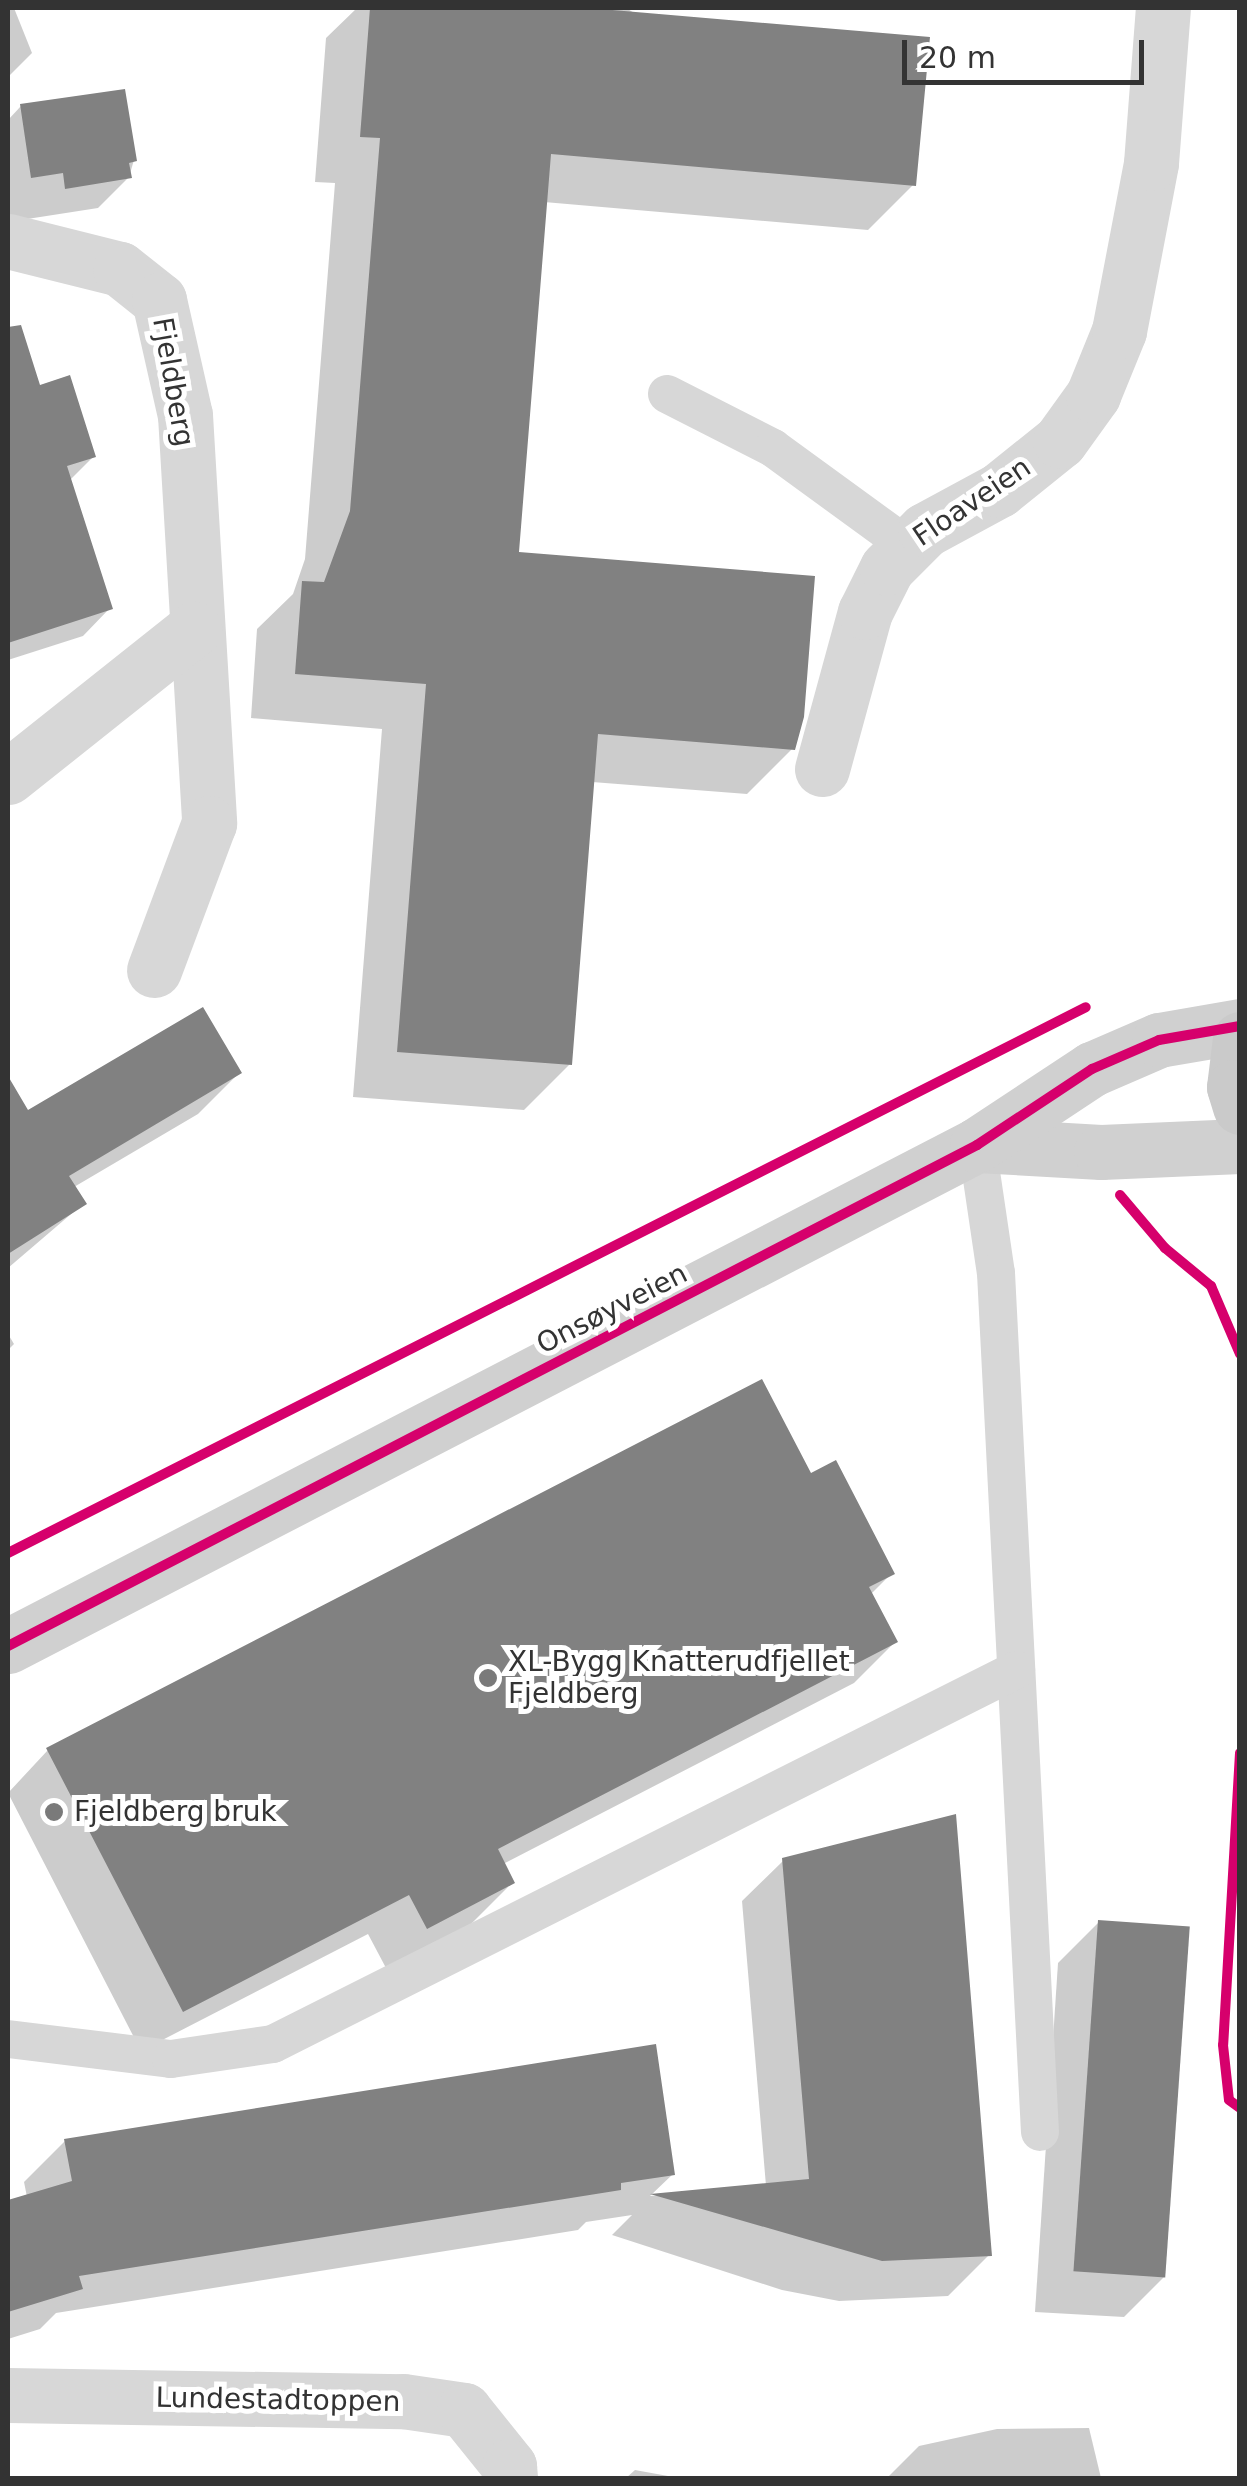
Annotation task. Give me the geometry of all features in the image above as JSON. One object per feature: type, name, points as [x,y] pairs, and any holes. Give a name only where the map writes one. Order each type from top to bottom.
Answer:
[{"type":"main road","points":[[1240,1039],[1234,1086],[1240,1106]]},
{"type":"street","name":"Floaveien","points":[[822,769],[866,612],[906,545],[999,490],[1060,441],[1093,394],[1119,331],[1151,163],[1163,8]]},
{"type":"street","name":"Fjeldberg","points":[[8,241],[120,269],[159,300],[185,414],[194,630],[209,823],[154,970]]},
{"type":"street","points":[[8,777],[194,630]]},
{"type":"street","name":"Onsøyveien","points":[[8,1646],[978,1145],[1092,1069],[1159,1040],[1240,1026]]},
{"type":"street","points":[[978,1145],[1101,1152],[1240,1146]]},
{"type":"street","name":"Lundestadtoppen","points":[[8,2395],[402,2401],[464,2410],[509,2466],[510,2478]]},
{"type":"lane","points":[[668,394],[773,448],[906,545]]},
{"type":"lane","points":[[978,1145],[996,1272],[1040,2132]]},
{"type":"lane","points":[[8,2039],[171,2059],[273,2044],[1016,1670]]},
{"type":"building","points":[[370,8],[589,8],[930,37],[916,186],[551,154],[519,552],[815,576],[804,717],[795,750],[598,734],[572,1065],[397,1052],[426,684],[295,674],[302,581],[324,582],[350,511],[380,138],[360,137]]},
{"type":"building","points":[[125,89],[137,161],[129,163],[132,178],[65,189],[63,173],[31,178],[20,104]]},
{"type":"building","points":[[21,325],[40,385],[70,375],[96,457],[67,466],[113,609],[8,643],[8,327]]},
{"type":"building","points":[[203,1007],[242,1073],[69,1176],[87,1204],[8,1254],[8,1076],[28,1110]]},
{"type":"building","points":[[762,1379],[811,1473],[836,1460],[895,1574],[869,1587],[898,1642],[498,1849],[515,1883],[427,1929],[409,1895],[183,2012],[46,1748]]},
{"type":"building","points":[[956,1814],[992,2256],[882,2261],[650,2194],[809,2179],[782,1858]]},
{"type":"building","points":[[1098,1920],[1190,1926],[1165,2278],[1073,2271]]},
{"type":"building","points":[[656,2044],[675,2175],[621,2183],[621,2190],[79,2276],[83,2289],[8,2312],[8,2200],[72,2181],[64,2139]]},
{"type":"cycle path","points":[[8,1553],[1086,1007]]},
{"type":"cycle path","points":[[8,1646],[977,1145],[1092,1069],[1159,1040],[1240,1026]]},
{"type":"cycle path","points":[[1120,1195],[1165,1248],[1211,1286],[1240,1354]]},
{"type":"cycle path","points":[[1240,1753],[1223,2045],[1229,2100],[1240,2108]]},
{"type":"place","name":"XL-Bygg Knatterudfjellet Fjeldberg","points":[[488,1678]]},
{"type":"place","name":"Fjeldberg bruk","points":[[54,1812]]}]
